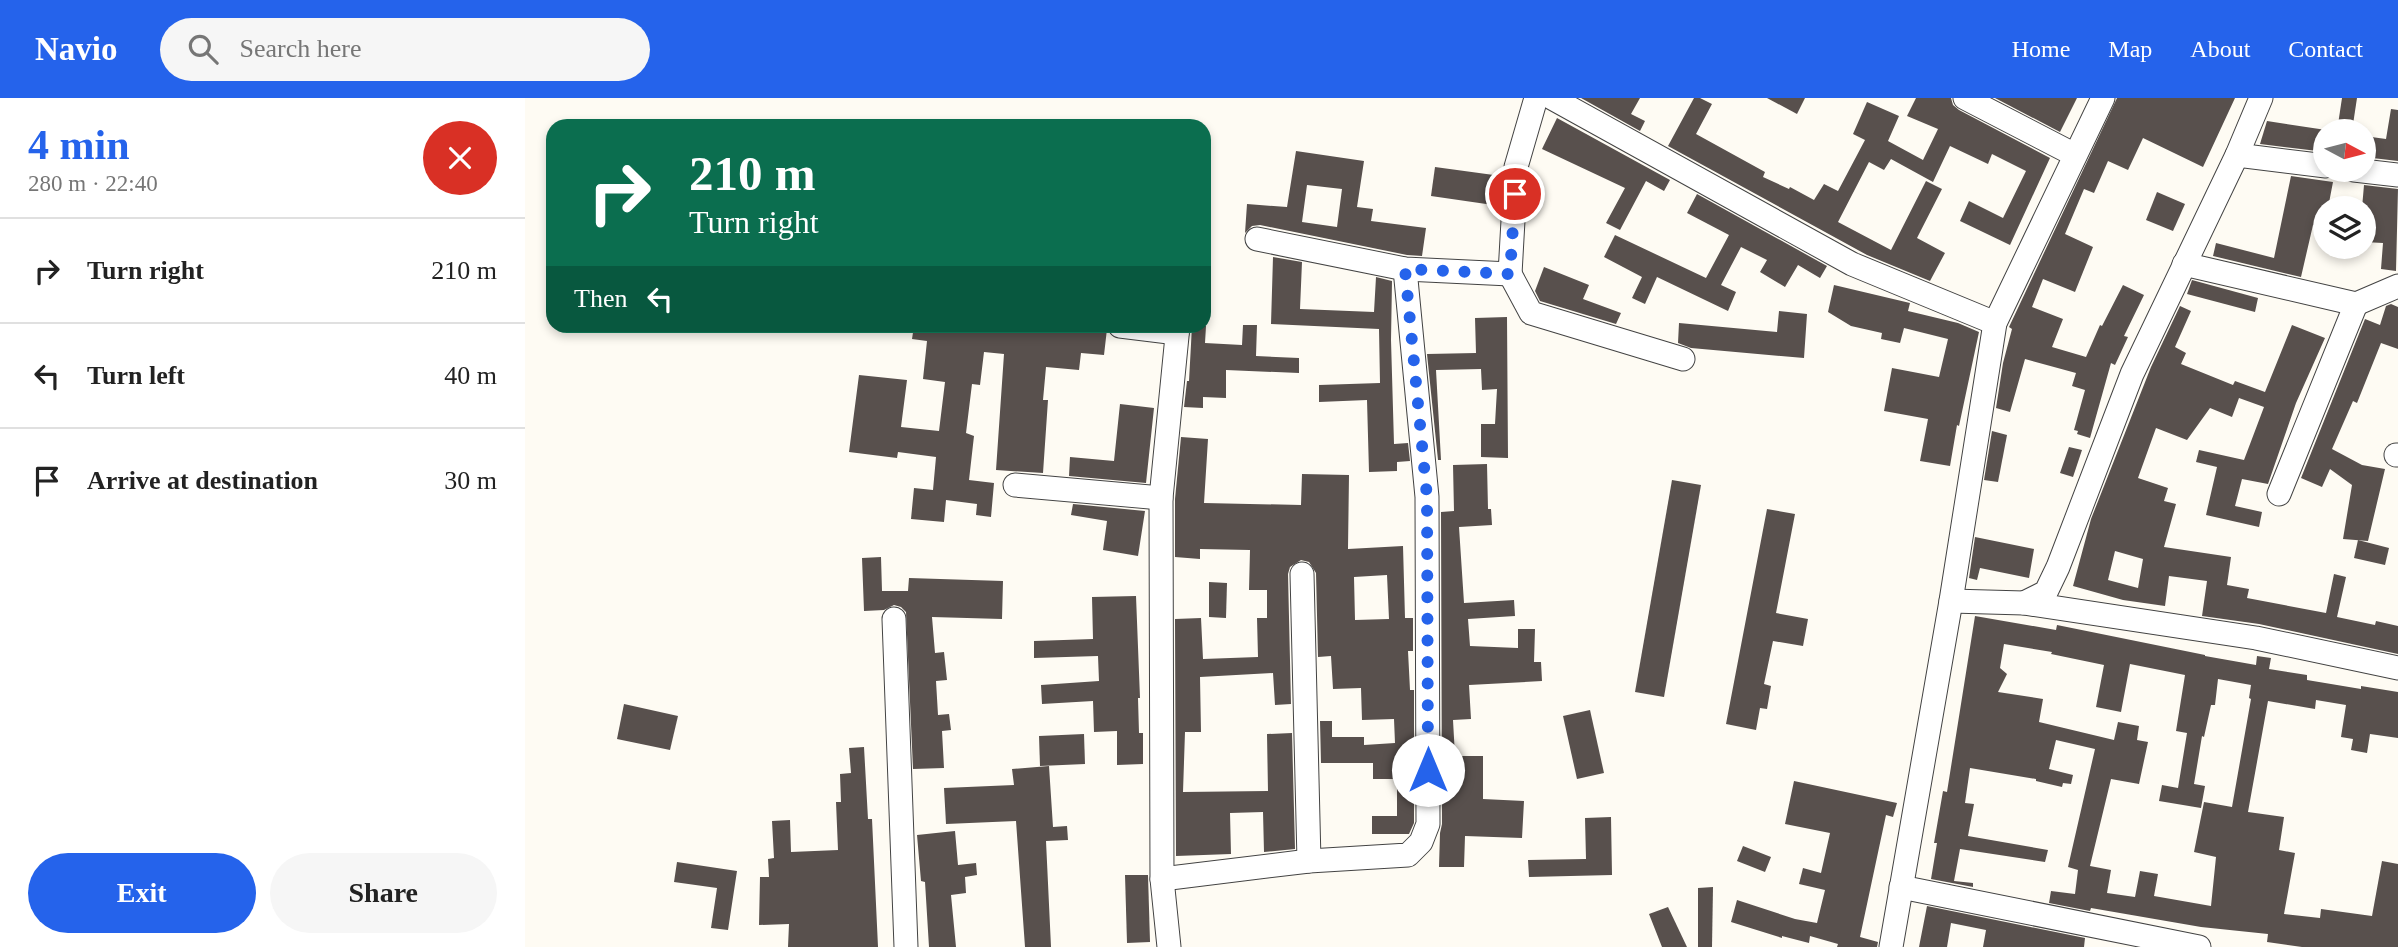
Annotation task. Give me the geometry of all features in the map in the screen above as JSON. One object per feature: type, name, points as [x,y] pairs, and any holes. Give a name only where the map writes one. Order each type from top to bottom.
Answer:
[{"type":"street","points":[[1536,98],[1516,167],[1510,274],[1531,313],[1683,359]]},
{"type":"street","points":[[1552,98],[1852,264],[1995,323]]},
{"type":"street","points":[[1965,98],[2075,155]]},
{"type":"street","points":[[1891,947],[1951,601],[1995,323],[2103,98]]},
{"type":"street","points":[[2024,603],[2046,592],[2058,567],[2131,374],[2262,98]]},
{"type":"street","points":[[2237,155],[2313,164]]},
{"type":"street","points":[[2377,173],[2398,175]]},
{"type":"street","points":[[1257,239],[1405,269],[1510,274]]},
{"type":"street","points":[[2184,264],[2357,304],[2398,286]]},
{"type":"street","points":[[1162,879],[1309,861],[1408,855],[1422,842],[1428,824],[1427,497],[1405,269]]},
{"type":"street","points":[[2279,494],[2357,304]]},
{"type":"street","points":[[1169,947],[1162,879],[1161,498],[1177,333]]},
{"type":"street","points":[[1015,485],[1161,498]]},
{"type":"street","points":[[1302,574],[1305,603],[1309,861]]},
{"type":"street","points":[[1951,601],[2024,603],[2256,638],[2398,668]]},
{"type":"street","points":[[894,619],[906,947]]},
{"type":"street","points":[[1901,887],[2199,947]]},
{"type":"building","points":[[1581,98],[1640,98],[1631,114],[1645,121],[1640,131]]},
{"type":"building","points":[[1694,98],[1712,104],[1696,134],[1765,172],[1763,177],[1814,200],[1824,184],[1838,191],[1865,140],[1853,134],[1867,102],[1899,116],[1888,141],[1923,160],[1938,129],[1907,116],[1916,98],[1951,98],[1953,105],[1959,110],[2050,158],[2010,245],[1960,221],[1969,201],[2003,218],[2026,171],[1992,154],[1988,164],[1950,146],[1933,182],[1891,159],[1884,170],[1869,162],[1838,222],[1891,250],[1926,181],[1942,189],[1917,238],[1945,253],[1930,281],[1867,255],[1668,146]]},
{"type":"building","points":[[1767,98],[1805,98],[1797,114]]},
{"type":"building","points":[[1995,98],[2077,98],[2060,132]]},
{"type":"building","points":[[2117,98],[2235,98],[2203,167],[2143,138],[2128,170],[2108,161],[2094,193],[2084,189],[2065,234],[2093,247],[2075,292],[2043,279],[2032,307],[2063,319],[2052,347],[2086,357],[2100,325],[2102,326],[2123,285],[2144,295],[2124,336],[2128,337],[2115,365],[2111,363],[2090,438],[2077,434],[2078,431],[2074,430],[2085,390],[2072,386],[2076,373],[2025,359],[2010,412],[1996,408],[2012,329],[2009,327]]},
{"type":"building","points":[[2342,98],[2357,98],[2354,119],[2339,119]]},
{"type":"building","points":[[2391,109],[2398,110],[2398,161],[2377,159],[2377,138],[2386,139]]},
{"type":"building","points":[[1557,118],[1670,180],[1664,191],[1646,181],[1620,230],[1606,223],[1625,188],[1542,149]]},
{"type":"building","points":[[2267,121],[2313,128],[2313,150],[2260,144]]},
{"type":"building","points":[[1296,151],[1364,161],[1357,207],[1373,209],[1371,221],[1426,228],[1422,256],[1260,225],[1252,226],[1245,233],[1247,204],[1287,207]],"holes":[[[1307,185],[1342,189],[1337,227],[1302,222]]]},
{"type":"building","points":[[1435,167],[1501,176],[1500,206],[1431,196]]},
{"type":"building","points":[[2291,176],[2313,179],[2313,182],[2333,182],[2330,196],[2313,196],[2313,225],[2301,277],[2213,256],[2216,243],[2274,258]]},
{"type":"building","points":[[2364,185],[2398,189],[2396,271],[2381,269],[2383,243],[2376,243],[2376,196],[2363,196]]},
{"type":"building","points":[[2157,192],[2185,204],[2173,231],[2146,220]]},
{"type":"building","points":[[1697,194],[1827,266],[1820,278],[1798,265],[1785,287],[1760,272],[1767,260],[1741,247],[1721,285],[1736,292],[1728,311],[1657,277],[1645,304],[1632,298],[1642,277],[1604,257],[1615,235],[1706,278],[1729,235],[1687,213]]},
{"type":"building","points":[[1273,257],[1302,262],[1300,309],[1374,312],[1376,277],[1392,281],[1394,444],[1408,443],[1410,461],[1397,462],[1397,471],[1369,472],[1367,400],[1319,402],[1319,385],[1380,383],[1379,329],[1271,324]]},
{"type":"building","points":[[1544,267],[1589,285],[1583,299],[1621,313],[1616,324],[1540,301],[1535,291]]},
{"type":"building","points":[[2192,280],[2258,298],[2255,312],[2187,294]]},
{"type":"building","points":[[1834,285],[1910,303],[1908,311],[1958,323],[1979,332],[1950,466],[1920,461],[1928,419],[1884,411],[1892,368],[1939,377],[1948,339],[1904,328],[1900,343],[1881,339],[1882,333],[1851,326],[1828,312]]},
{"type":"building","points":[[2391,304],[2398,307],[2398,349],[2381,343],[2357,403],[2353,401],[2332,449],[2362,465],[2385,469],[2368,541],[2343,539],[2352,485],[2330,469],[2322,487],[2301,478],[2365,319],[2380,325],[2386,306]]},
{"type":"building","points":[[2180,306],[2191,311],[2175,347],[2186,353],[2181,364],[2233,385],[2235,381],[2265,392],[2292,325],[2325,338],[2296,403],[2268,484],[2242,479],[2235,506],[2262,512],[2259,527],[2206,515],[2217,467],[2196,462],[2199,450],[2244,460],[2264,407],[2239,398],[2232,417],[2210,408],[2187,440],[2156,428],[2138,478],[2168,488],[2164,501],[2176,504],[2164,547],[2231,557],[2227,585],[2249,589],[2247,598],[2326,613],[2334,574],[2346,577],[2337,617],[2375,625],[2376,621],[2398,626],[2398,654],[2259,624],[2202,616],[2207,581],[2169,576],[2165,606],[2123,600],[2073,586],[2091,519],[2151,367]],"holes":[[[2115,551],[2143,559],[2138,588],[2108,580]]]},
{"type":"building","points":[[1779,311],[1807,314],[1804,358],[1691,348],[1678,343],[1679,323],[1777,332]]},
{"type":"building","points":[[1507,317],[1508,458],[1481,457],[1481,424],[1495,424],[1497,389],[1482,390],[1481,369],[1436,370],[1441,460],[1438,460],[1427,354],[1476,353],[1475,318]]},
{"type":"building","points":[[1243,325],[1257,325],[1256,356],[1299,358],[1299,373],[1226,370],[1226,398],[1203,397],[1203,408],[1184,407],[1189,381],[1192,333],[1206,333],[1205,343],[1242,345]]},
{"type":"building","points":[[913,333],[1107,333],[1104,355],[1081,353],[1079,370],[1046,367],[1043,400],[1048,400],[1043,473],[996,470],[1004,354],[984,352],[980,385],[972,384],[966,433],[974,436],[969,480],[994,483],[991,517],[976,515],[977,504],[946,500],[944,522],[911,519],[914,488],[933,490],[936,457],[898,452],[897,458],[849,452],[859,375],[907,380],[901,427],[939,431],[945,382],[923,379],[927,341],[912,339]]},
{"type":"building","points":[[1120,404],[1154,408],[1146,483],[1069,476],[1070,457],[1114,461]]},
{"type":"building","points":[[1992,431],[2007,435],[1998,482],[1984,480]]},
{"type":"building","points":[[1181,437],[1208,439],[1204,503],[1301,505],[1302,474],[1349,475],[1348,549],[1403,546],[1405,618],[1413,618],[1413,651],[1408,651],[1410,690],[1414,690],[1414,823],[1409,834],[1372,834],[1372,816],[1397,816],[1397,779],[1373,779],[1373,763],[1321,763],[1320,721],[1332,721],[1332,737],[1364,737],[1364,745],[1395,743],[1394,719],[1362,720],[1361,688],[1333,689],[1331,656],[1318,657],[1316,573],[1309,562],[1301,560],[1290,567],[1288,574],[1291,704],[1275,705],[1273,673],[1200,677],[1201,732],[1185,732],[1183,792],[1268,791],[1267,734],[1292,733],[1295,849],[1264,852],[1263,812],[1230,813],[1231,854],[1176,856],[1175,619],[1201,618],[1203,659],[1258,657],[1257,618],[1267,618],[1267,590],[1249,590],[1250,550],[1200,549],[1200,559],[1175,557],[1175,499]],"holes":[[[1387,575],[1389,619],[1355,620],[1354,577]]]},
{"type":"building","points":[[2069,447],[2082,450],[2073,477],[2060,473]]},
{"type":"building","points":[[1487,464],[1488,509],[1491,509],[1492,525],[1459,527],[1464,603],[1514,600],[1515,616],[1468,619],[1470,646],[1518,648],[1518,629],[1535,629],[1534,662],[1541,662],[1542,681],[1469,685],[1471,719],[1453,720],[1455,756],[1483,756],[1483,799],[1524,801],[1522,838],[1465,836],[1464,867],[1439,867],[1442,824],[1441,512],[1454,511],[1453,465]]},
{"type":"building","points":[[1672,480],[1701,485],[1664,697],[1635,692]]},
{"type":"building","points":[[1073,504],[1145,511],[1138,556],[1103,550],[1107,521],[1071,515]]},
{"type":"building","points":[[1767,509],[1795,514],[1776,613],[1808,619],[1803,646],[1773,641],[1764,684],[1771,686],[1767,709],[1760,708],[1756,730],[1726,724]]},
{"type":"building","points":[[1975,537],[2034,549],[2029,578],[1980,568],[1977,580],[1969,578]]},
{"type":"building","points":[[2358,540],[2389,548],[2385,565],[2354,558]]},
{"type":"building","points":[[881,557],[882,591],[908,591],[909,578],[1003,581],[1002,619],[932,617],[935,653],[944,652],[947,680],[936,681],[938,715],[949,714],[951,730],[942,731],[944,768],[913,769],[906,612],[894,605],[884,610],[864,611],[862,558]]},
{"type":"building","points":[[1209,582],[1227,583],[1226,618],[1209,617]]},
{"type":"building","points":[[1136,596],[1139,733],[1143,733],[1143,764],[1117,765],[1117,731],[1094,732],[1093,701],[1042,704],[1041,685],[1099,681],[1098,656],[1034,658],[1034,641],[1093,639],[1092,597]]},
{"type":"building","points":[[1975,616],[2056,630],[2057,625],[2256,665],[2257,656],[2271,658],[2269,669],[2307,675],[2307,680],[2398,692],[2398,738],[2370,734],[2367,753],[2351,750],[2353,739],[2341,737],[2346,705],[2316,700],[2315,709],[2268,701],[2248,812],[2284,817],[2279,850],[2295,853],[2284,914],[2320,918],[2321,909],[2372,916],[2382,861],[2398,864],[2398,947],[2302,947],[2267,942],[2268,934],[2201,927],[2049,903],[2051,891],[2075,894],[2078,870],[2068,867],[2095,749],[2056,740],[2049,769],[2073,775],[2071,784],[2063,783],[2062,787],[2036,779],[1970,768],[1965,803],[1974,804],[1968,836],[2048,850],[2045,862],[1960,849],[1954,881],[1973,883],[1973,887],[1931,879],[1943,791],[1947,792]],"holes":[[[2004,644],[2052,652],[2051,654],[2104,665],[2096,707],[2121,712],[2130,664],[2185,675],[2176,731],[2187,733],[2178,788],[2162,785],[2159,801],[2201,808],[2205,786],[2194,784],[2202,736],[2204,737],[2211,705],[2215,705],[2218,679],[2251,685],[2251,699],[2232,807],[2204,802],[2194,852],[2216,857],[2211,906],[2154,896],[2158,874],[2140,871],[2135,897],[2107,893],[2111,870],[2090,866],[2111,779],[2139,784],[2148,742],[2137,740],[2139,726],[2118,722],[2114,740],[2039,722],[2043,699],[1998,692],[2007,674],[2000,668]]]},
{"type":"building","points":[[624,704],[678,716],[670,750],[617,739]]},
{"type":"building","points":[[1590,710],[1604,773],[1577,779],[1563,716]]},
{"type":"building","points":[[1084,734],[1085,764],[1040,766],[1039,736]]},
{"type":"building","points":[[864,747],[868,819],[872,819],[878,947],[788,947],[789,924],[759,925],[760,877],[769,877],[768,859],[774,858],[772,821],[790,820],[791,852],[838,850],[836,802],[841,802],[840,774],[851,773],[849,748]]},
{"type":"building","points":[[1049,766],[1053,827],[1067,826],[1068,840],[1046,841],[1051,947],[1025,947],[1016,821],[946,824],[944,788],[1014,785],[1012,769]]},
{"type":"building","points":[[1794,781],[1897,803],[1893,817],[1886,815],[1860,937],[1878,942],[1877,947],[1837,947],[1838,944],[1810,936],[1809,943],[1782,938],[1731,922],[1737,900],[1795,919],[1817,923],[1825,890],[1799,884],[1803,868],[1821,873],[1830,833],[1785,824]]},
{"type":"building","points":[[1611,817],[1612,875],[1529,877],[1528,860],[1586,859],[1585,818]]},
{"type":"building","points":[[955,831],[958,865],[976,863],[977,875],[965,877],[966,893],[951,895],[956,947],[929,947],[925,882],[921,881],[917,835]]},
{"type":"building","points":[[1743,846],[1771,857],[1765,872],[1737,861]]},
{"type":"building","points":[[677,862],[737,871],[728,930],[711,928],[717,888],[674,882]]},
{"type":"building","points":[[1125,875],[1148,875],[1150,942],[1127,943]]},
{"type":"building","points":[[1713,887],[1712,947],[1698,947],[1698,888]]},
{"type":"building","points":[[1927,906],[2085,938],[2084,947],[1983,947],[1986,930],[1951,923],[1947,947],[1919,947]]},
{"type":"building","points":[[1668,907],[1687,947],[1662,947],[1649,914]]},
{"type":"route","points":[[1428,770],[1427,497],[1405,269],[1510,274],[1515,194]]}]
